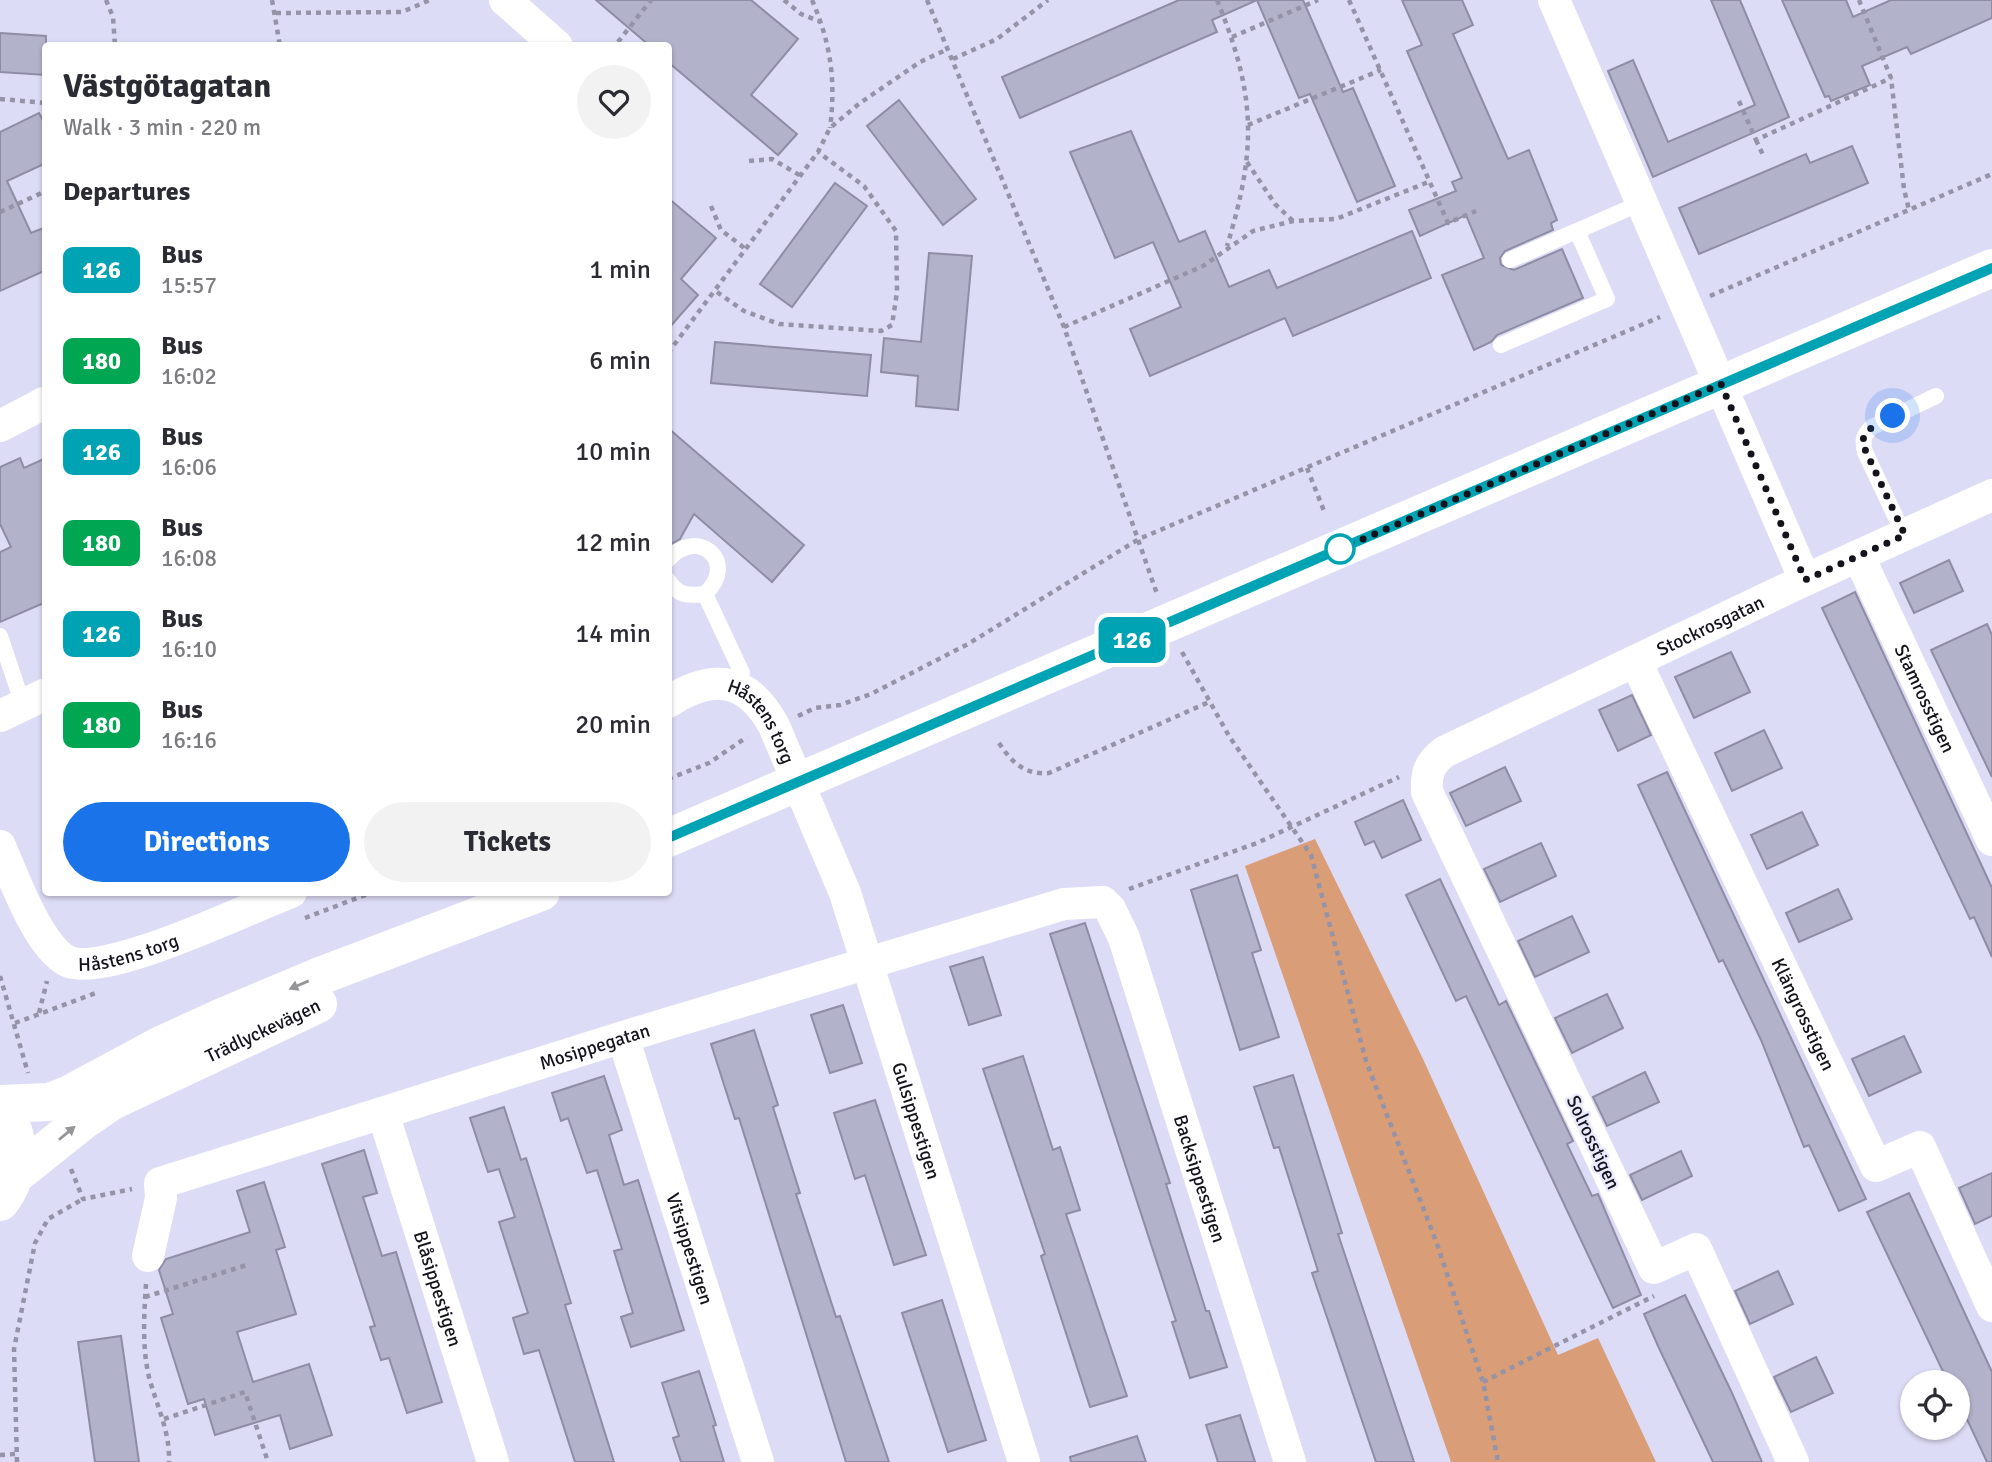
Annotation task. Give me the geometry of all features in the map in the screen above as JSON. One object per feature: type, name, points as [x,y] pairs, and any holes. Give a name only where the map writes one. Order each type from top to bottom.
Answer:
[{"type":"street","points":[[505,0],[552,42]]},
{"type":"street","points":[[1554,0],[1805,580]]},
{"type":"street","points":[[672,836],[1992,268]]},
{"type":"street","points":[[0,426],[42,404]]},
{"type":"street","name":"Stockrosgatan","points":[[1432,762],[1444,752],[1805,580],[1992,495]]},
{"type":"street","name":"Stamrosstigen","points":[[1859,557],[1992,840]]},
{"type":"street","name":"Klängrosstigen","points":[[1636,662],[1876,1166],[1920,1147],[1992,1306]]},
{"type":"street","name":"Håstens torg","points":[[672,699],[708,684],[750,692],[764,707],[799,782]]},
{"type":"street","name":"Solrosstigen","points":[[1432,762],[1426,776],[1427,792],[1654,1268],[1696,1249],[1793,1462]]},
{"type":"street","name":"Gulsippestigen","points":[[799,782],[845,893],[1024,1462]]},
{"type":"street","name":"Håstens torg","points":[[0,846],[39,930],[59,955],[89,966],[120,960],[277,896]]},
{"type":"street","name":"Trädlyckevägen","points":[[0,1106],[49,1102],[68,1095],[161,1045],[220,1018],[320,976],[532,896]]},
{"type":"street","name":"Trädlyckevägen","points":[[7,1189],[84,1119],[122,1096],[420,955],[532,896]]},
{"type":"street","name":"Mosippegatan","points":[[148,1256],[161,1198],[160,1183],[623,1037],[1064,904],[1103,902]]},
{"type":"street","name":"Backsippestigen","points":[[1103,902],[1110,909],[1124,938],[1290,1462]]},
{"type":"street","name":"Vitsippestigen","points":[[623,1037],[758,1462]]},
{"type":"street","points":[[0,1106],[16,1138],[7,1189]]},
{"type":"street","name":"Blåsippestigen","points":[[383,1113],[493,1462]]},
{"type":"lane","points":[[1510,260],[1641,204]]},
{"type":"lane","points":[[1501,345],[1607,299],[1577,231]]},
{"type":"lane","points":[[1905,535],[1862,443],[1864,433],[1936,396]]},
{"type":"lane","points":[[672,556],[694,546],[711,552],[718,562],[719,574],[715,585],[705,594],[684,596],[672,586]]},
{"type":"lane","points":[[705,594],[742,673],[737,688]]},
{"type":"lane","points":[[0,636],[23,705]]},
{"type":"path","points":[[106,0],[113,18],[116,42]]},
{"type":"path","points":[[272,0],[280,42]]},
{"type":"path","points":[[276,13],[402,12],[430,0]]},
{"type":"path","points":[[618,42],[651,0]]},
{"type":"path","points":[[785,0],[801,14],[821,22]]},
{"type":"path","points":[[672,348],[717,292],[801,176],[818,152],[830,128],[834,94],[833,69],[821,22],[812,0]]},
{"type":"path","points":[[927,0],[1064,327],[1161,605]]},
{"type":"path","points":[[953,59],[998,39],[1048,0]]},
{"type":"path","points":[[1217,0],[1243,71],[1248,125],[1247,161],[1227,247]]},
{"type":"path","points":[[1232,37],[1318,0]]},
{"type":"path","points":[[1349,0],[1448,223],[1476,211]]},
{"type":"path","points":[[1862,1],[1891,78],[1904,189],[1909,210]]},
{"type":"path","points":[[830,128],[901,74],[948,49]]},
{"type":"path","points":[[1248,125],[1381,70]]},
{"type":"path","points":[[1756,140],[1891,78]]},
{"type":"path","points":[[0,99],[42,103]]},
{"type":"path","points":[[1739,101],[1763,155]]},
{"type":"path","points":[[717,292],[753,315],[779,324],[881,331],[892,325],[898,292],[896,231],[864,186],[818,152]]},
{"type":"path","points":[[749,161],[772,159],[801,176]]},
{"type":"path","points":[[1247,161],[1275,204],[1293,221]]},
{"type":"path","points":[[672,778],[709,764],[744,738],[815,708],[840,705],[861,698],[968,644],[1139,540],[1992,174]]},
{"type":"path","points":[[1064,327],[1203,265],[1253,231],[1293,221],[1336,219],[1431,181]]},
{"type":"path","points":[[0,212],[42,193]]},
{"type":"path","points":[[710,206],[721,230],[747,250]]},
{"type":"path","points":[[1307,468],[1324,511]]},
{"type":"path","points":[[1177,642],[1209,702],[1267,793],[1293,826],[1311,855],[1366,1061],[1436,1241],[1482,1382],[1498,1462]]},
{"type":"path","points":[[999,743],[1024,770],[1034,775],[1049,773],[1209,702]]},
{"type":"path","points":[[1103,902],[1127,890],[1257,843],[1432,762]]},
{"type":"path","points":[[0,976],[15,1023]]},
{"type":"path","points":[[0,999],[6,997]]},
{"type":"path","points":[[17,1462],[14,1349],[35,1243],[48,1219],[83,1199]]},
{"type":"path","points":[[148,1256],[145,1297],[147,1364],[164,1419],[169,1462]]},
{"type":"path","points":[[145,1297],[250,1264]]},
{"type":"path","points":[[1482,1382],[1707,1272]]},
{"type":"path","points":[[164,1419],[245,1392],[268,1462]]},
{"type":"path","points":[[0,1455],[16,1454]]},
{"type":"shaded area","points":[[1315,839],[1423,1059],[1558,1355],[1598,1338],[1656,1462],[1451,1462],[1245,866]]},
{"type":"building","points":[[596,0],[751,0],[798,39],[751,95],[797,134],[778,155],[672,65],[672,42],[645,42]]},
{"type":"building","points":[[1179,0],[1257,0],[1212,20],[1217,32],[1020,118],[1002,77]]},
{"type":"building","points":[[1257,0],[1303,0],[1343,92],[1353,88],[1395,186],[1357,202],[1310,94],[1299,98]]},
{"type":"building","points":[[1402,0],[1462,0],[1473,25],[1453,34],[1508,159],[1529,150],[1557,220],[1551,223],[1553,230],[1505,251],[1500,258],[1501,265],[1514,270],[1562,249],[1583,298],[1497,335],[1491,342],[1474,350],[1442,275],[1484,258],[1466,215],[1420,236],[1409,210],[1456,191],[1452,182],[1462,178],[1407,51],[1422,45]]},
{"type":"building","points":[[1711,0],[1740,0],[1789,117],[1653,177],[1608,71],[1633,60],[1668,142],[1755,105]]},
{"type":"building","points":[[1782,0],[1846,0],[1853,17],[1891,0],[1992,0],[1992,18],[1911,54],[1907,47],[1862,66],[1870,85],[1831,101],[1829,96],[1825,97]]},
{"type":"building","points":[[0,33],[46,36],[46,42],[42,42],[42,75],[0,72]]},
{"type":"building","points":[[899,100],[976,199],[943,225],[867,126]]},
{"type":"building","points":[[39,113],[42,119],[42,165],[7,181],[31,233],[42,229],[42,272],[0,291],[0,132]]},
{"type":"building","points":[[1131,131],[1179,242],[1205,231],[1229,287],[1269,270],[1277,288],[1412,231],[1431,278],[1293,336],[1285,318],[1150,376],[1130,329],[1181,307],[1153,242],[1115,258],[1070,152]]},
{"type":"building","points":[[1852,146],[1868,183],[1699,254],[1679,208],[1806,154],[1810,163]]},
{"type":"building","points":[[835,183],[867,206],[792,307],[760,284]]},
{"type":"building","points":[[672,201],[716,238],[681,279],[698,295],[672,324]]},
{"type":"building","points":[[929,253],[972,256],[958,410],[916,406],[918,376],[881,372],[884,338],[921,342]]},
{"type":"building","points":[[715,342],[871,355],[867,396],[711,383]]},
{"type":"building","points":[[672,431],[804,545],[772,582],[694,514],[680,539],[672,544]]},
{"type":"building","points":[[20,458],[24,468],[42,460],[42,604],[0,622],[0,552],[11,547],[0,524],[0,467]]},
{"type":"building","points":[[1949,560],[1963,591],[1914,613],[1900,583]]},
{"type":"building","points":[[1855,592],[1992,888],[1992,957],[1974,917],[1970,919],[1822,608]]},
{"type":"building","points":[[1987,624],[1992,635],[1992,777],[1931,650]]},
{"type":"building","points":[[1731,652],[1750,692],[1694,718],[1675,677]]},
{"type":"building","points":[[1632,695],[1651,735],[1618,751],[1599,710]]},
{"type":"building","points":[[1764,730],[1782,768],[1732,791],[1715,753]]},
{"type":"building","points":[[1505,767],[1521,801],[1466,826],[1450,793]]},
{"type":"building","points":[[1667,772],[1866,1199],[1839,1211],[1809,1145],[1804,1147],[1761,1040],[1723,960],[1719,962],[1638,785]]},
{"type":"building","points":[[1403,800],[1421,840],[1382,858],[1374,841],[1365,845],[1355,822]]},
{"type":"building","points":[[1802,812],[1818,845],[1767,869],[1751,835]]},
{"type":"building","points":[[1541,843],[1556,876],[1500,902],[1484,869]]},
{"type":"building","points":[[1237,875],[1261,950],[1252,953],[1279,1037],[1240,1050],[1191,890]]},
{"type":"building","points":[[1440,879],[1499,1005],[1506,1001],[1573,1141],[1567,1144],[1592,1196],[1598,1194],[1641,1295],[1613,1308],[1466,996],[1456,1001],[1406,895]]},
{"type":"building","points":[[1838,889],[1852,919],[1799,942],[1786,913]]},
{"type":"building","points":[[1572,916],[1589,952],[1535,977],[1518,941]]},
{"type":"building","points":[[1085,923],[1170,1183],[1166,1184],[1206,1311],[1209,1311],[1227,1367],[1190,1378],[1172,1322],[1176,1321],[1050,934]]},
{"type":"building","points":[[983,957],[1001,1015],[969,1025],[950,967]]},
{"type":"building","points":[[1607,994],[1623,1028],[1572,1053],[1555,1018]]},
{"type":"building","points":[[843,1005],[862,1063],[830,1073],[811,1015]]},
{"type":"building","points":[[754,1030],[778,1105],[773,1107],[800,1193],[796,1194],[836,1317],[840,1316],[889,1462],[846,1462],[739,1118],[735,1119],[711,1044]]},
{"type":"building","points":[[1904,1036],[1921,1072],[1869,1096],[1852,1059]]},
{"type":"building","points":[[1023,1056],[1053,1150],[1060,1147],[1080,1210],[1066,1214],[1127,1396],[1090,1407],[1041,1256],[1045,1254],[983,1069]]},
{"type":"building","points":[[1645,1072],[1659,1102],[1607,1126],[1593,1097]]},
{"type":"building","points":[[1293,1075],[1342,1233],[1338,1234],[1414,1462],[1376,1462],[1312,1273],[1318,1271],[1279,1147],[1274,1148],[1254,1087]]},
{"type":"building","points":[[604,1076],[622,1130],[609,1135],[624,1185],[638,1180],[684,1330],[631,1347],[621,1317],[633,1313],[614,1251],[622,1249],[597,1170],[587,1173],[568,1118],[561,1121],[552,1093]]},
{"type":"building","points":[[875,1100],[926,1255],[894,1265],[865,1175],[855,1179],[834,1113]]},
{"type":"building","points":[[504,1107],[521,1160],[526,1158],[536,1190],[571,1303],[565,1305],[614,1462],[575,1462],[539,1350],[524,1354],[513,1318],[528,1313],[499,1222],[515,1217],[499,1169],[488,1172],[470,1118]]},
{"type":"building","points":[[364,1150],[377,1193],[363,1197],[382,1256],[396,1252],[442,1402],[407,1413],[389,1358],[381,1360],[370,1327],[375,1326],[322,1164]]},
{"type":"building","points":[[1681,1151],[1692,1176],[1642,1200],[1630,1175]]},
{"type":"building","points":[[1992,1173],[1992,1216],[1975,1224],[1959,1188]]},
{"type":"building","points":[[264,1182],[285,1247],[276,1250],[296,1314],[237,1332],[253,1382],[309,1364],[332,1435],[290,1449],[280,1415],[215,1435],[204,1399],[188,1404],[161,1318],[173,1314],[159,1270],[166,1259],[250,1232],[237,1191]]},
{"type":"building","points":[[1909,1193],[1992,1372],[1992,1462],[1987,1462],[1970,1426],[1970,1370],[1942,1370],[1867,1212]]},
{"type":"building","points":[[1778,1271],[1793,1304],[1750,1324],[1735,1291]]},
{"type":"building","points":[[1685,1295],[1762,1462],[1713,1462],[1658,1346],[1644,1314]]},
{"type":"building","points":[[942,1300],[986,1440],[948,1452],[902,1313]]},
{"type":"building","points":[[121,1336],[139,1462],[95,1462],[78,1342]]},
{"type":"building","points":[[1816,1357],[1833,1393],[1791,1412],[1774,1377]]},
{"type":"building","points":[[699,1371],[724,1462],[681,1462],[673,1438],[679,1436],[662,1383]]},
{"type":"building","points":[[1240,1415],[1255,1462],[1218,1462],[1206,1425]]},
{"type":"building","points":[[1137,1436],[1146,1462],[1071,1462],[1070,1457]]},
{"type":"bus line","name":"126","points":[[672,836],[1011,693],[1992,268]]},
{"type":"route","points":[[1340,549],[1721,384],[1805,580],[1905,535],[1862,443],[1864,433],[1893,416]]}]
